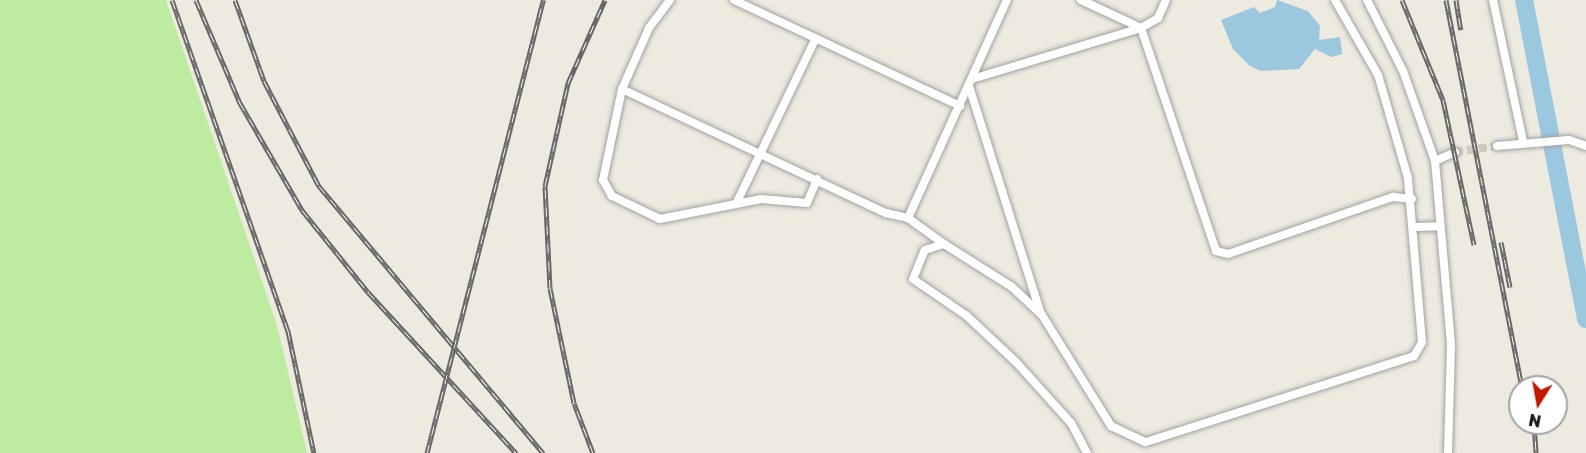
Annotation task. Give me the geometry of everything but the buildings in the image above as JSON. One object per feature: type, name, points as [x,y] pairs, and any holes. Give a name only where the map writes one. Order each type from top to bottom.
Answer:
[{"type":"street","points":[[670,0],[649,28],[622,89],[603,180],[612,196],[660,219],[761,199],[807,203],[817,179]]},
{"type":"street","points":[[734,0],[814,42],[960,106]]},
{"type":"street","points":[[908,218],[1007,0]]},
{"type":"street","points":[[1081,0],[1141,28],[1216,251],[1228,254],[1393,197],[1412,199]]},
{"type":"street","points":[[970,82],[1141,28],[1158,18],[1166,0]]},
{"type":"street","points":[[970,82],[1042,315],[1111,426],[1146,442],[1414,356],[1422,342],[1416,227],[1412,199],[1378,75],[1335,0]]},
{"type":"street","points":[[1367,0],[1403,71],[1435,161],[1451,345],[1448,453]]},
{"type":"street","points":[[1493,0],[1524,141]]},
{"type":"street","points":[[736,204],[814,42]]},
{"type":"street","points":[[622,89],[760,155],[908,218],[1012,287],[1042,315]]},
{"type":"street","points":[[1497,146],[1524,141],[1569,140],[1586,146]]},
{"type":"street","points":[[1435,161],[1455,152]]},
{"type":"street","points":[[1416,227],[1439,226]]},
{"type":"street","points":[[944,244],[925,250],[913,279],[967,316],[1017,363],[1071,423],[1087,453]]},
{"type":"green space","points":[[0,0],[166,0],[277,325],[307,453],[0,453]]},
{"type":"water","points":[[1277,0],[1308,11],[1320,26],[1319,40],[1340,37],[1342,54],[1331,57],[1315,49],[1299,69],[1261,71],[1250,66],[1233,49],[1221,20],[1254,7],[1260,13],[1275,7]]},
{"type":"waterway","points":[[1524,0],[1586,319]]},
{"type":"tunnel","points":[[1455,152],[1497,146]]},
{"type":"railway","points":[[172,0],[288,331],[314,453]]},
{"type":"railway","points":[[196,0],[240,103],[302,210],[368,292],[516,453]]},
{"type":"railway","points":[[235,0],[264,81],[319,186],[543,453]]},
{"type":"railway","points":[[427,453],[543,0]]},
{"type":"railway","points":[[593,453],[574,403],[550,288],[545,186],[568,83],[605,0]]},
{"type":"railway","points":[[1402,0],[1443,100],[1474,245]]},
{"type":"railway","points":[[1446,0],[1520,375]]},
{"type":"railway","points":[[1456,0],[1461,30]]},
{"type":"railway","points":[[1501,242],[1510,287]]},
{"type":"railway","points":[[1535,435],[1536,453]]}]
